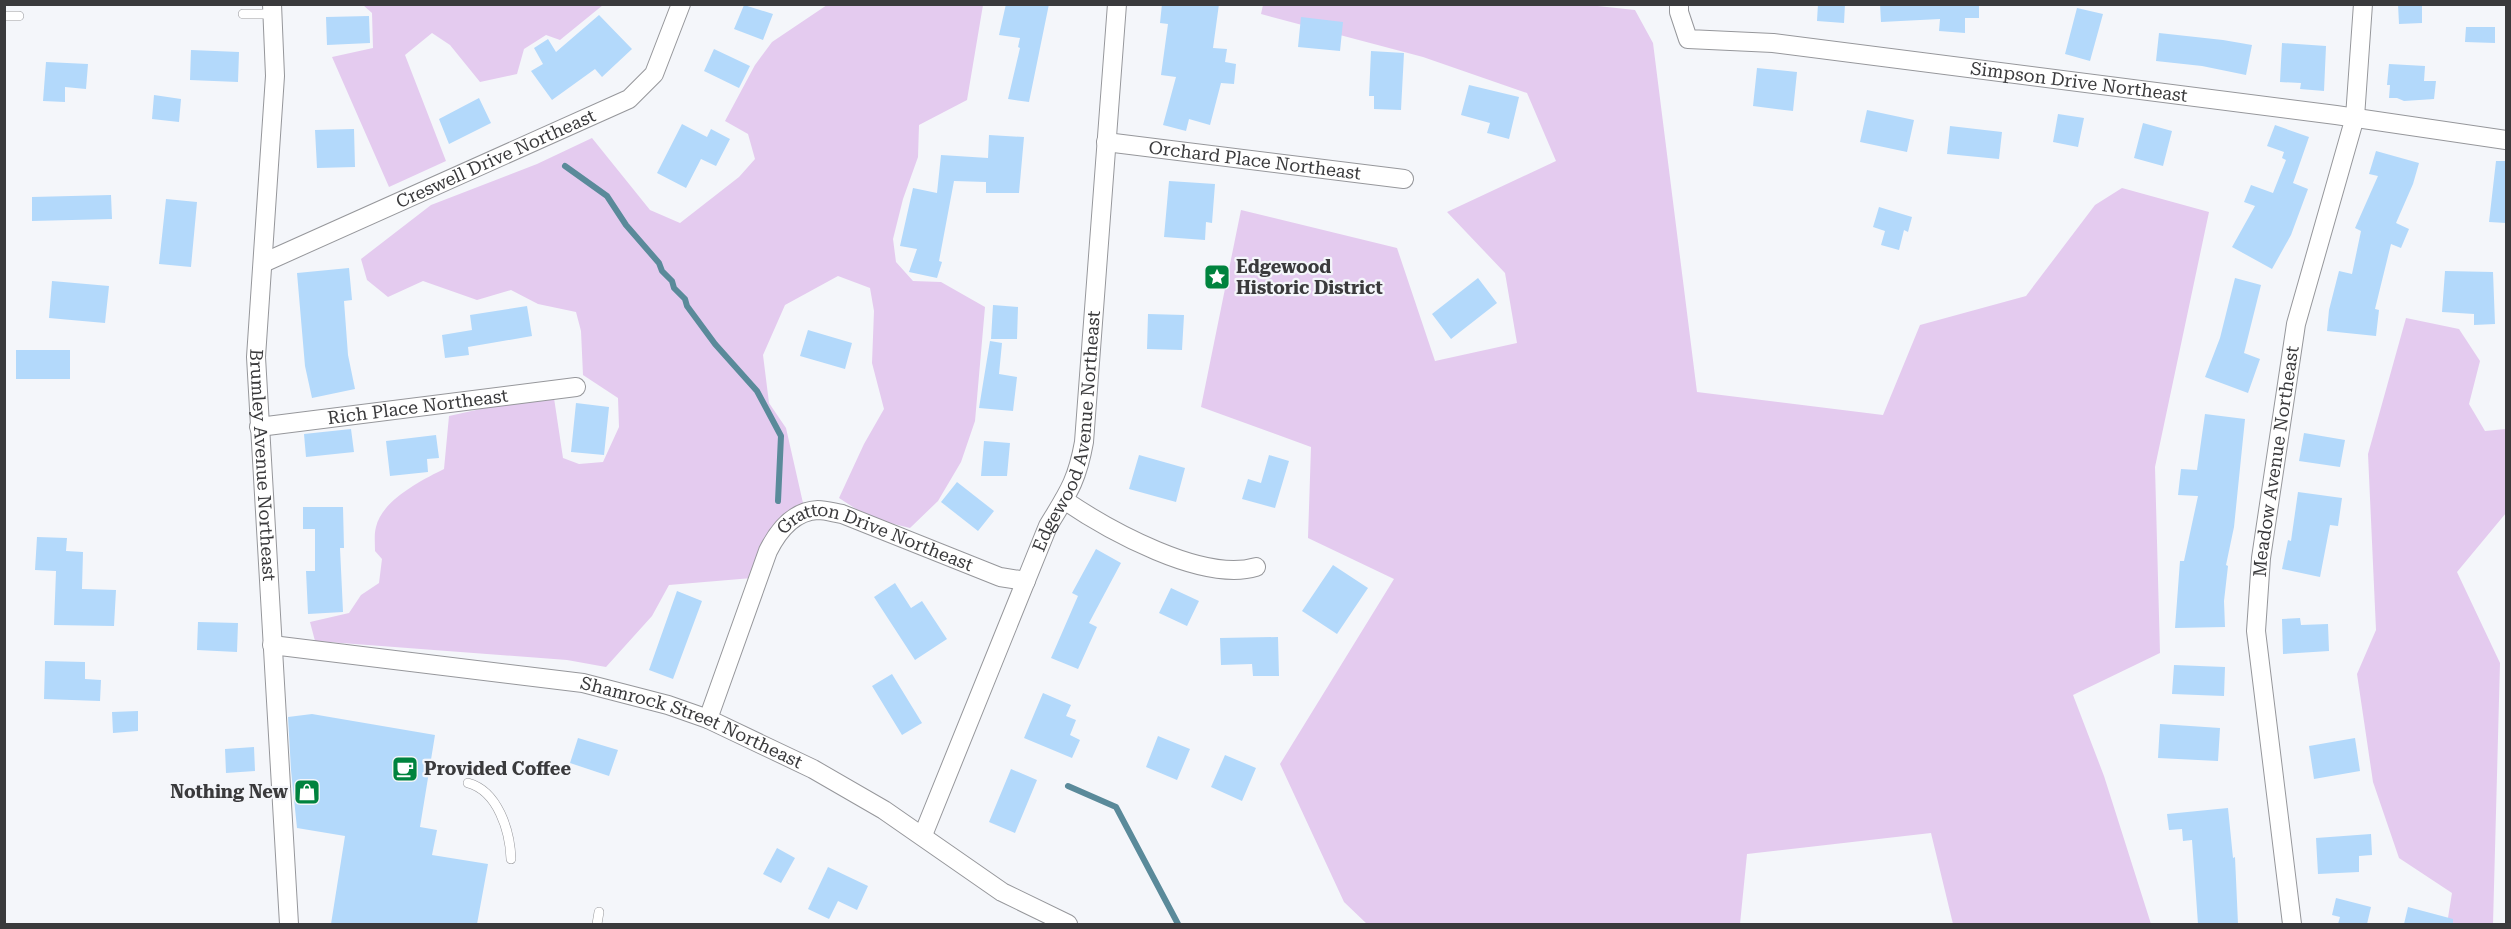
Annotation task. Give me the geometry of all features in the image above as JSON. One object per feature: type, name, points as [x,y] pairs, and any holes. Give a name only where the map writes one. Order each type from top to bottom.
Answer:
[{"type":"street","name":"Creswell Drive Northeast","points":[[263,263],[629,99],[654,74],[681,4]]},
{"type":"street","name":"Edgewood Avenue Northeast","points":[[923,836],[1048,526],[1079,472],[1084,442],[1117,4]]},
{"type":"street","name":"Simpson Drive Northeast","points":[[1679,4],[1678,12],[1688,39],[1773,43],[2355,117],[2506,140]]},
{"type":"street","name":"Meadow Avenue Northeast","points":[[2292,924],[2256,631],[2261,558],[2296,324],[2355,117],[2363,4]]},
{"type":"street","name":"Brumley Avenue Northeast","points":[[272,9],[275,76],[256,357],[289,924]]},
{"type":"street","name":"Orchard Place Northeast","points":[[1106,141],[1404,179]]},
{"type":"street","name":"Rich Place Northeast","points":[[259,427],[576,387]]},
{"type":"street","points":[[1064,500],[1092,520],[1121,535],[1187,562],[1225,572],[1256,567]]},
{"type":"street","name":"Gratton Drive Northeast","points":[[708,719],[768,551],[776,534],[787,523],[803,514],[818,510],[842,514],[1000,577],[1026,581]]},
{"type":"street","name":"Shamrock Street Northeast","points":[[272,645],[583,683],[668,705],[708,719],[813,768],[884,810],[923,836],[969,872],[1002,892],[1068,924]]},
{"type":"lane","points":[[243,14],[272,9]]},
{"type":"lane","points":[[4,16],[19,16]]},
{"type":"lane","points":[[468,783],[484,790],[505,824],[510,841],[511,859]]},
{"type":"lane","points":[[597,924],[599,912]]},
{"type":"shaded area","points":[[1579,4],[1635,10],[1653,43],[1697,392],[1883,415],[1920,325],[2026,296],[2095,205],[2122,188],[2209,212],[2155,467],[2160,653],[2073,695],[2104,776],[2151,924],[1953,924],[1931,833],[1747,854],[1740,924],[1367,924],[1344,902],[1280,764],[1394,579],[1308,538],[1311,447],[1201,407],[1241,210],[1397,248],[1435,361],[1517,343],[1505,273],[1447,212],[1556,161],[1527,93],[1423,57],[1261,14],[1263,5]]},
{"type":"shaded area","points":[[363,5],[603,5],[560,40],[546,35],[524,49],[517,74],[480,82],[450,45],[432,33],[405,55],[446,161],[389,187],[332,57],[373,48],[372,13]]},
{"type":"shaded area","points":[[827,5],[983,5],[967,100],[919,125],[918,157],[903,199],[893,239],[896,262],[913,281],[941,282],[985,307],[975,421],[961,462],[938,501],[910,528],[870,518],[839,498],[864,444],[884,409],[872,363],[874,311],[870,288],[838,276],[785,305],[763,355],[769,403],[786,428],[803,503],[772,530],[752,578],[669,585],[652,616],[606,667],[567,660],[315,641],[310,622],[349,613],[361,595],[379,583],[382,559],[375,551],[375,539],[380,517],[386,508],[404,492],[444,469],[449,416],[530,398],[554,398],[563,458],[579,464],[603,462],[619,427],[618,398],[583,375],[581,331],[576,312],[538,304],[511,290],[477,300],[423,281],[388,297],[367,280],[361,259],[431,205],[537,164],[592,138],[650,210],[680,223],[739,177],[755,159],[748,134],[725,121],[755,65],[772,42]]},
{"type":"shaded area","points":[[2406,318],[2459,329],[2480,361],[2469,404],[2485,431],[2506,429],[2506,513],[2457,572],[2500,663],[2493,924],[2447,924],[2452,893],[2399,858],[2373,782],[2357,674],[2376,630],[2368,454]]},
{"type":"building","points":[[1006,4],[1049,4],[1029,102],[1008,99],[1020,48],[1018,47],[1020,38],[999,35]]},
{"type":"building","points":[[1162,4],[1219,4],[1213,48],[1227,49],[1225,62],[1236,64],[1234,84],[1221,83],[1210,125],[1189,119],[1186,131],[1163,125],[1176,77],[1161,75],[1168,24],[1160,23]]},
{"type":"building","points":[[1818,4],[1845,4],[1844,23],[1817,21]]},
{"type":"building","points":[[1880,4],[1979,4],[1979,18],[1965,18],[1965,33],[1939,31],[1940,19],[1881,22]]},
{"type":"building","points":[[2398,4],[2422,4],[2422,23],[2399,24]]},
{"type":"building","points":[[744,5],[773,14],[763,40],[734,29]]},
{"type":"building","points":[[2077,8],[2103,14],[2090,61],[2065,54]]},
{"type":"building","points":[[599,15],[632,49],[602,77],[595,69],[552,100],[531,71],[543,64],[534,48],[548,39],[556,52]]},
{"type":"building","points":[[369,16],[370,43],[327,45],[326,17]]},
{"type":"building","points":[[1301,17],[1343,22],[1340,51],[1298,47]]},
{"type":"building","points":[[2466,27],[2495,27],[2495,43],[2465,42]]},
{"type":"building","points":[[2159,33],[2252,45],[2246,75],[2202,66],[2156,61]]},
{"type":"building","points":[[2282,43],[2326,46],[2324,91],[2300,89],[2301,83],[2280,82]]},
{"type":"building","points":[[714,49],[750,66],[739,88],[704,71]]},
{"type":"building","points":[[191,50],[239,52],[238,82],[190,80]]},
{"type":"building","points":[[1371,51],[1404,53],[1401,110],[1374,109],[1374,96],[1369,96]]},
{"type":"building","points":[[46,62],[88,64],[86,89],[65,87],[65,102],[43,101]]},
{"type":"building","points":[[2389,64],[2425,66],[2424,81],[2436,81],[2434,99],[2404,101],[2389,98],[2390,85],[2387,85]]},
{"type":"building","points":[[1757,68],[1797,72],[1793,111],[1753,106]]},
{"type":"building","points":[[1469,85],[1519,97],[1509,139],[1487,133],[1490,123],[1461,115]]},
{"type":"building","points":[[154,95],[181,99],[179,122],[152,119]]},
{"type":"building","points":[[479,98],[491,123],[449,144],[439,119]]},
{"type":"building","points":[[1867,110],[1914,120],[1907,152],[1860,142]]},
{"type":"building","points":[[2058,114],[2084,118],[2078,147],[2053,142]]},
{"type":"building","points":[[2143,123],[2172,131],[2163,166],[2134,158]]},
{"type":"building","points":[[682,124],[707,137],[711,129],[730,139],[716,166],[701,159],[686,188],[657,173]]},
{"type":"building","points":[[2275,125],[2309,137],[2293,183],[2308,189],[2291,235],[2272,269],[2232,247],[2255,206],[2244,202],[2251,185],[2273,193],[2286,160],[2282,158],[2284,152],[2267,146]]},
{"type":"building","points":[[1950,126],[2002,132],[1999,159],[1947,154]]},
{"type":"building","points":[[354,129],[355,167],[317,168],[315,130]]},
{"type":"building","points":[[989,135],[1024,137],[1019,193],[986,193],[986,182],[954,181],[939,261],[942,262],[937,278],[909,272],[917,249],[900,246],[913,188],[937,193],[941,155],[988,158]]},
{"type":"building","points":[[2376,151],[2419,163],[2413,184],[2396,223],[2409,229],[2401,248],[2391,244],[2375,309],[2379,310],[2376,336],[2327,331],[2329,310],[2339,271],[2352,274],[2361,231],[2355,228],[2378,176],[2369,174]]},
{"type":"building","points":[[2496,161],[2506,161],[2506,223],[2489,222]]},
{"type":"building","points":[[1169,181],[1215,184],[1212,223],[1206,222],[1205,240],[1164,237]]},
{"type":"building","points":[[111,195],[112,219],[32,221],[32,197]]},
{"type":"building","points":[[166,199],[197,202],[191,267],[159,264]]},
{"type":"building","points":[[1879,207],[1912,217],[1908,232],[1904,230],[1899,250],[1881,245],[1885,231],[1873,227]]},
{"type":"building","points":[[349,268],[352,300],[344,301],[348,355],[355,389],[312,398],[305,366],[297,273]]},
{"type":"building","points":[[2445,271],[2493,272],[2495,324],[2474,325],[2474,314],[2442,312]]},
{"type":"building","points":[[1478,278],[1497,303],[1451,339],[1432,314]]},
{"type":"building","points":[[2235,278],[2261,285],[2244,353],[2260,359],[2248,393],[2205,377],[2220,338]]},
{"type":"building","points":[[52,281],[109,286],[105,323],[49,318]]},
{"type":"building","points":[[993,305],[1018,307],[1017,339],[991,339]]},
{"type":"building","points":[[527,306],[532,336],[468,347],[469,355],[445,358],[442,335],[472,330],[470,315]]},
{"type":"building","points":[[1148,314],[1184,315],[1182,350],[1147,349]]},
{"type":"building","points":[[808,330],[852,343],[845,369],[800,356]]},
{"type":"building","points":[[990,341],[1002,343],[999,374],[1017,377],[1013,411],[979,408]]},
{"type":"building","points":[[16,350],[70,350],[70,379],[16,379]]},
{"type":"building","points":[[576,403],[609,407],[604,455],[571,452]]},
{"type":"building","points":[[2205,414],[2245,419],[2234,527],[2226,565],[2228,566],[2224,601],[2225,627],[2175,628],[2180,561],[2184,561],[2198,496],[2178,495],[2181,469],[2197,470]]},
{"type":"building","points":[[351,429],[354,452],[306,457],[304,434]]},
{"type":"building","points":[[2304,433],[2345,440],[2340,467],[2299,461]]},
{"type":"building","points":[[436,435],[439,458],[427,459],[428,472],[390,476],[386,441]]},
{"type":"building","points":[[984,441],[1010,443],[1007,476],[981,476]]},
{"type":"building","points":[[1139,455],[1185,468],[1176,502],[1129,489]]},
{"type":"building","points":[[1269,455],[1289,461],[1275,508],[1242,499],[1248,479],[1261,483]]},
{"type":"building","points":[[957,482],[994,511],[978,531],[941,502]]},
{"type":"building","points":[[2298,492],[2342,498],[2338,526],[2330,525],[2320,577],[2282,569],[2288,540],[2291,541]]},
{"type":"building","points":[[303,507],[343,507],[344,548],[340,548],[343,612],[308,614],[306,571],[315,571],[315,529],[303,529]]},
{"type":"building","points":[[37,537],[67,538],[66,551],[83,552],[82,589],[116,590],[114,626],[54,625],[56,571],[35,570]]},
{"type":"building","points":[[1096,549],[1121,563],[1089,623],[1097,627],[1078,669],[1051,658],[1078,596],[1072,593]]},
{"type":"building","points":[[1333,565],[1368,588],[1337,634],[1302,611]]},
{"type":"building","points":[[895,583],[911,608],[922,601],[947,639],[915,660],[874,597]]},
{"type":"building","points":[[1171,588],[1199,601],[1187,626],[1159,613]]},
{"type":"building","points":[[677,591],[702,601],[673,679],[649,670]]},
{"type":"building","points":[[2300,618],[2301,625],[2328,624],[2329,651],[2283,654],[2282,619]]},
{"type":"building","points":[[198,622],[238,623],[237,652],[197,650]]},
{"type":"building","points":[[1278,637],[1279,676],[1253,676],[1252,664],[1221,665],[1220,638]]},
{"type":"building","points":[[45,661],[85,662],[85,679],[101,680],[100,701],[44,699]]},
{"type":"building","points":[[2174,665],[2225,667],[2224,696],[2172,694]]},
{"type":"building","points":[[892,674],[922,723],[902,735],[872,686]]},
{"type":"building","points":[[1043,693],[1071,705],[1066,716],[1076,720],[1070,735],[1080,740],[1072,758],[1024,738]]},
{"type":"building","points":[[138,711],[138,731],[113,733],[112,712]]},
{"type":"building","points":[[312,714],[435,735],[420,827],[437,830],[432,855],[488,864],[477,924],[331,924],[345,836],[297,828],[291,770],[288,717]]},
{"type":"building","points":[[2160,724],[2220,728],[2218,761],[2158,758]]},
{"type":"building","points":[[1158,736],[1190,749],[1177,780],[1146,767]]},
{"type":"building","points":[[578,738],[618,750],[609,776],[570,763]]},
{"type":"building","points":[[2355,738],[2360,771],[2314,779],[2309,746]]},
{"type":"building","points":[[254,747],[255,771],[226,773],[225,749]]},
{"type":"building","points":[[1225,755],[1256,768],[1242,801],[1211,787]]},
{"type":"building","points":[[1011,769],[1037,780],[1015,833],[989,822]]},
{"type":"building","points":[[2228,808],[2233,858],[2235,857],[2238,924],[2198,924],[2192,840],[2183,841],[2182,829],[2169,830],[2167,814]]},
{"type":"building","points":[[2371,834],[2372,855],[2359,856],[2359,872],[2318,874],[2316,838]]},
{"type":"building","points":[[777,848],[795,858],[781,883],[763,874]]},
{"type":"building","points":[[828,867],[868,886],[857,910],[838,901],[829,919],[808,909]]},
{"type":"building","points":[[2336,898],[2371,907],[2367,924],[2338,924],[2340,917],[2332,915]]},
{"type":"building","points":[[2408,907],[2453,919],[2453,924],[2404,924]]},
{"type":"waterway","points":[[565,166],[607,196],[626,225],[659,263],[662,271],[672,281],[674,288],[685,299],[687,306],[715,344],[757,391],[781,436],[778,501]]},
{"type":"waterway","points":[[1068,786],[1116,807],[1178,924]]},
{"type":"place","name":"Edgewood Historic District","points":[[1217,277]]},
{"type":"place","name":"Provided Coffee","points":[[405,769]]},
{"type":"place","name":"Nothing New","points":[[307,792]]}]
